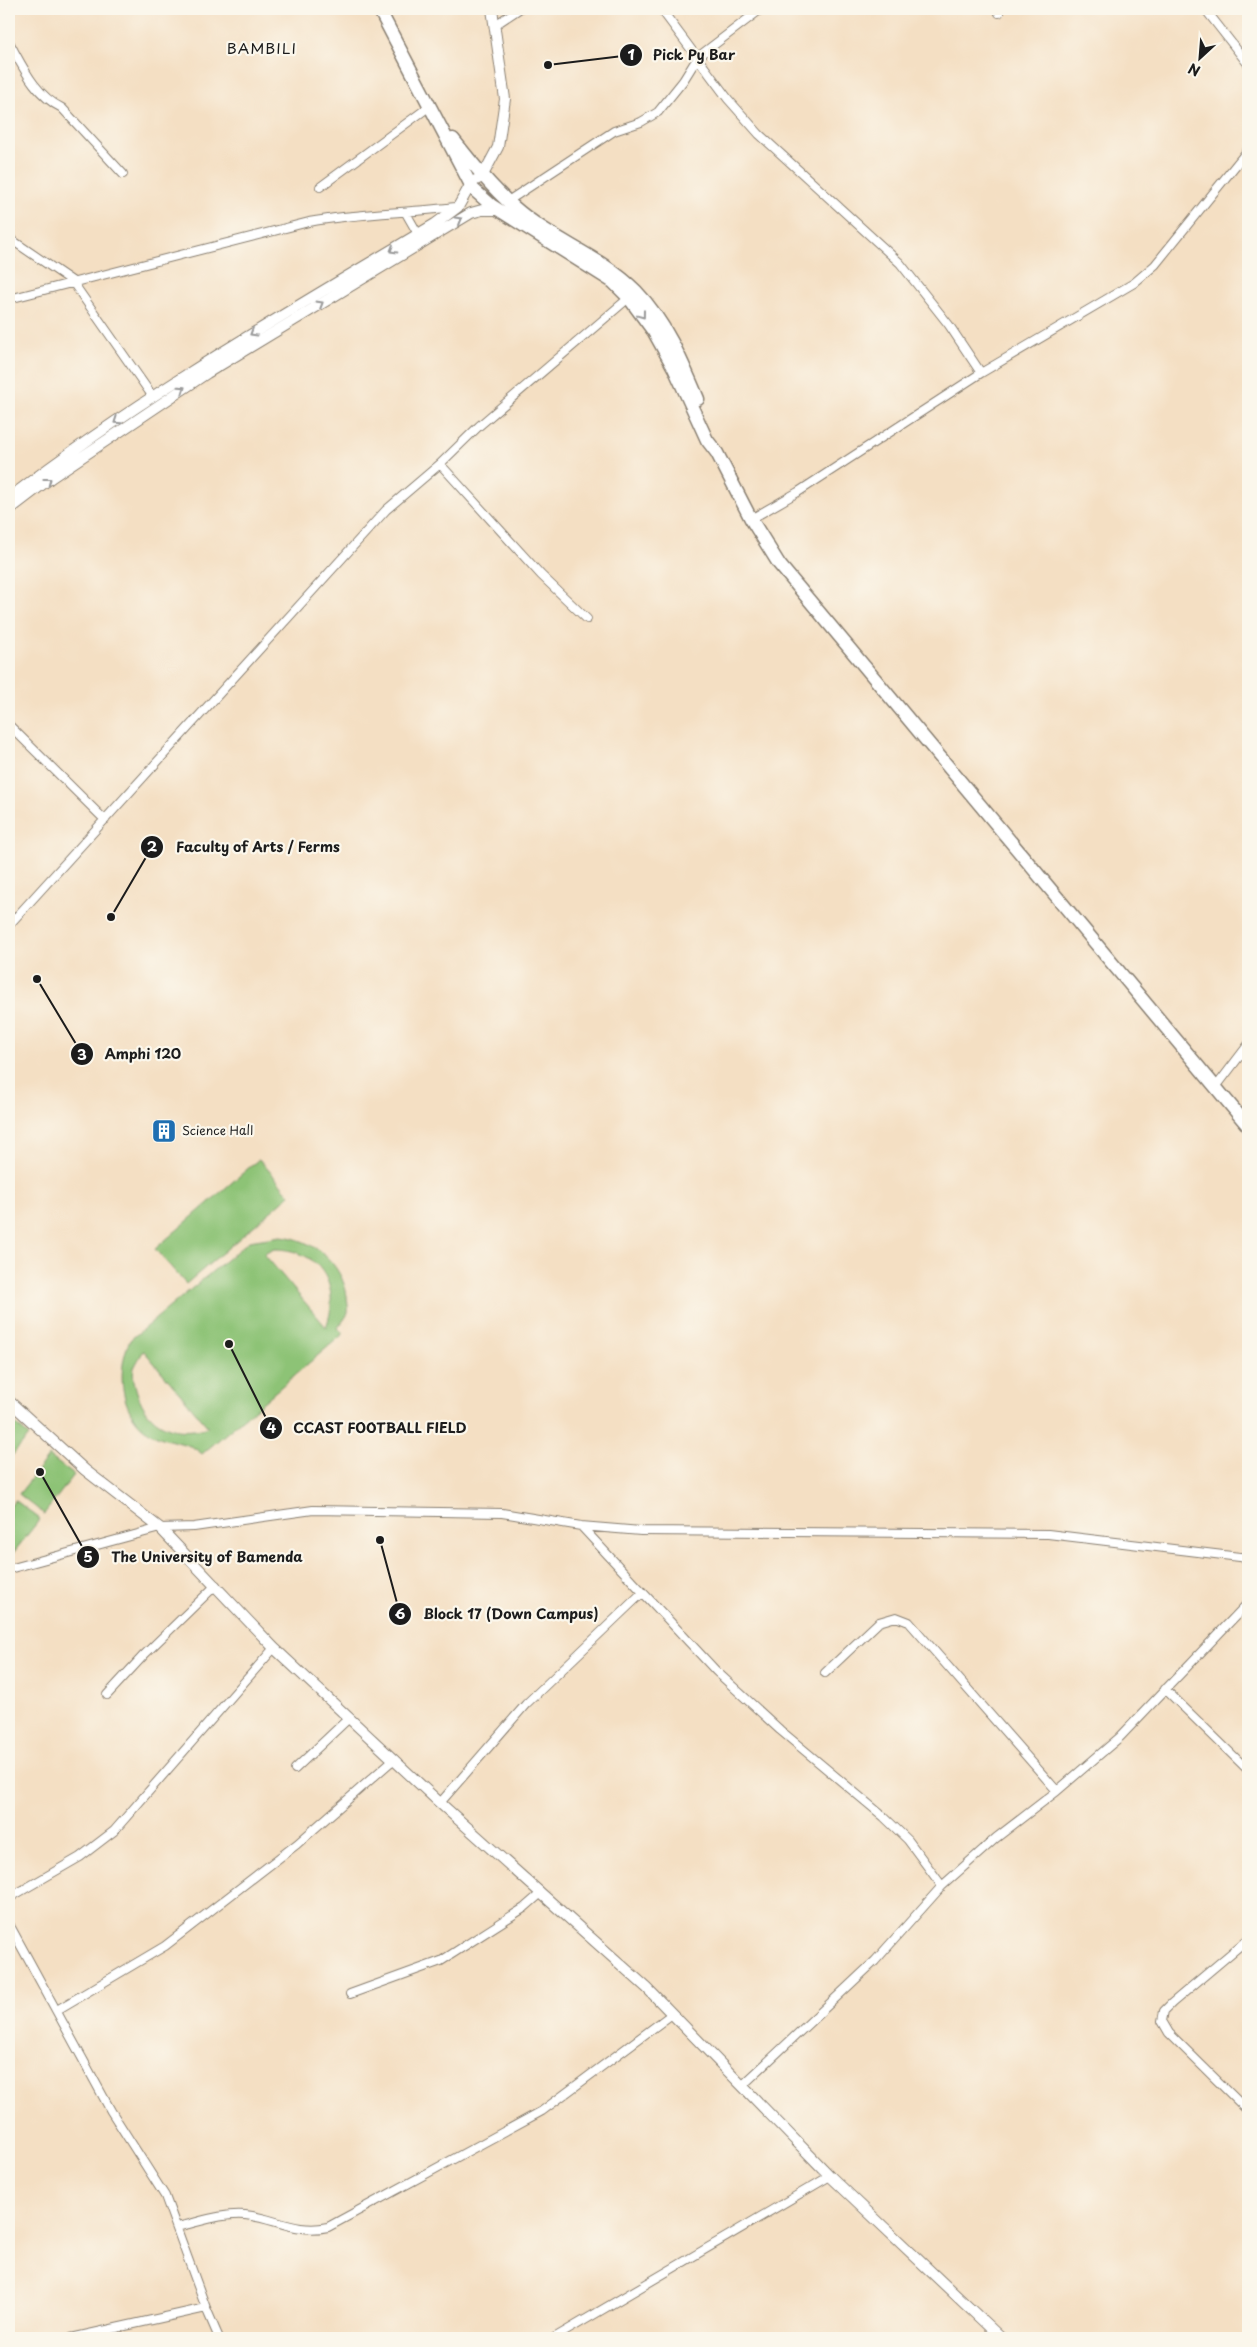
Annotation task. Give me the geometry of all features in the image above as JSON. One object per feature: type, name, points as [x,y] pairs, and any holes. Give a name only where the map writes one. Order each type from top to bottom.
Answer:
[{"type":"highway","points":[[379,9],[470,185],[482,199],[505,204]]},
{"type":"highway","points":[[433,111],[505,204],[633,295],[674,368],[707,440],[717,453],[751,519],[779,564],[1248,1126]]},
{"type":"street","points":[[9,498],[46,469],[202,364],[418,234],[458,207],[470,185],[474,180],[482,176],[498,147],[505,99],[492,9]]},
{"type":"street","points":[[495,25],[519,9]]},
{"type":"street","points":[[661,9],[728,98],[759,134],[900,263],[949,325],[981,373]]},
{"type":"street","points":[[9,510],[52,477],[215,368],[471,214],[505,204],[614,131],[641,122],[658,112],[683,81],[698,57],[761,9]]},
{"type":"street","points":[[1205,9],[1248,64]]},
{"type":"street","points":[[9,42],[39,92],[50,102],[62,108],[123,174]]},
{"type":"street","points":[[320,187],[433,111]]},
{"type":"street","points":[[751,519],[798,492],[981,373],[1134,283],[1155,265],[1248,150]]},
{"type":"street","points":[[9,299],[72,281],[309,222],[347,215],[406,213],[458,207]]},
{"type":"street","points":[[406,213],[418,234]]},
{"type":"street","points":[[9,238],[72,281],[153,397]]},
{"type":"street","points":[[9,924],[386,510],[440,464],[478,426],[633,295]]},
{"type":"street","points":[[440,464],[541,575],[587,619]]},
{"type":"street","points":[[9,726],[105,820]]},
{"type":"street","points":[[1216,1087],[1248,1045]]},
{"type":"street","points":[[9,1401],[85,1470],[160,1528],[274,1648],[440,1803],[647,1988],[830,2176],[1001,2338]]},
{"type":"street","points":[[9,1569],[160,1528],[194,1526],[313,1510],[502,1513],[581,1526],[641,1531],[1048,1534],[1248,1558]]},
{"type":"street","points":[[581,1526],[716,1671],[772,1723],[884,1817],[908,1840],[942,1886]]},
{"type":"street","points":[[107,1695],[144,1654],[216,1585]]},
{"type":"street","points":[[440,1803],[526,1704],[642,1593]]},
{"type":"street","points":[[743,2085],[875,1961],[942,1886],[996,1838],[1057,1791],[1120,1737],[1248,1604]]},
{"type":"street","points":[[825,1673],[879,1622],[896,1617],[909,1622],[1057,1791]]},
{"type":"street","points":[[9,1898],[80,1857],[114,1831],[274,1648]]},
{"type":"street","points":[[1165,1689],[1248,1770]]},
{"type":"street","points":[[295,1769],[349,1718]]},
{"type":"street","points":[[57,2010],[165,1946],[297,1844],[394,1759]]},
{"type":"street","points":[[350,1994],[441,1961],[524,1908],[540,1894]]},
{"type":"street","points":[[9,1924],[112,2111],[165,2196],[206,2308],[220,2338]]},
{"type":"street","points":[[1248,1939],[1172,2003],[1164,2011],[1162,2022],[1169,2033],[1248,2112]]},
{"type":"street","points":[[177,2228],[234,2214],[311,2230],[328,2227],[542,2112],[672,2014]]},
{"type":"street","points":[[554,2338],[830,2176]]},
{"type":"street","points":[[71,2338],[206,2308]]},
{"type":"green space","points":[[259,1159],[290,1195],[186,1284],[155,1249]]},
{"type":"green space","points":[[281,1236],[293,1238],[315,1248],[332,1263],[339,1273],[347,1296],[348,1312],[338,1328],[343,1334],[202,1454],[187,1445],[157,1436],[145,1429],[135,1419],[128,1407],[124,1394],[122,1380],[125,1353],[130,1340],[249,1241]],"holes":[[[274,1249],[304,1255],[315,1263],[323,1273],[329,1284],[331,1298],[326,1327],[264,1254]],[[144,1351],[208,1427],[185,1431],[174,1429],[164,1426],[148,1413],[137,1392],[133,1371]]]},
{"type":"green space","points":[[9,1419],[29,1436],[9,1459]]},
{"type":"green space","points":[[49,1456],[74,1475],[44,1514],[19,1494]]},
{"type":"green space","points":[[15,1500],[40,1519],[10,1557],[9,1508]]},
{"type":"place","name":"Pick Py Bar","points":[[548,65]]},
{"type":"place","name":"Faculty of Arts / Ferms","points":[[111,917]]},
{"type":"place","name":"Amphi 120","points":[[37,979]]},
{"type":"place","name":"Science Hall","points":[[164,1131]]},
{"type":"place","name":"CCAST FOOTBALL FIELD","points":[[229,1344]]},
{"type":"place","name":"The University of Bamenda","points":[[40,1472]]},
{"type":"place","name":"Block 17 (Down Campus)","points":[[380,1540]]},
{"type":"district","name":"BAMBILI","points":[[262,49]]}]
